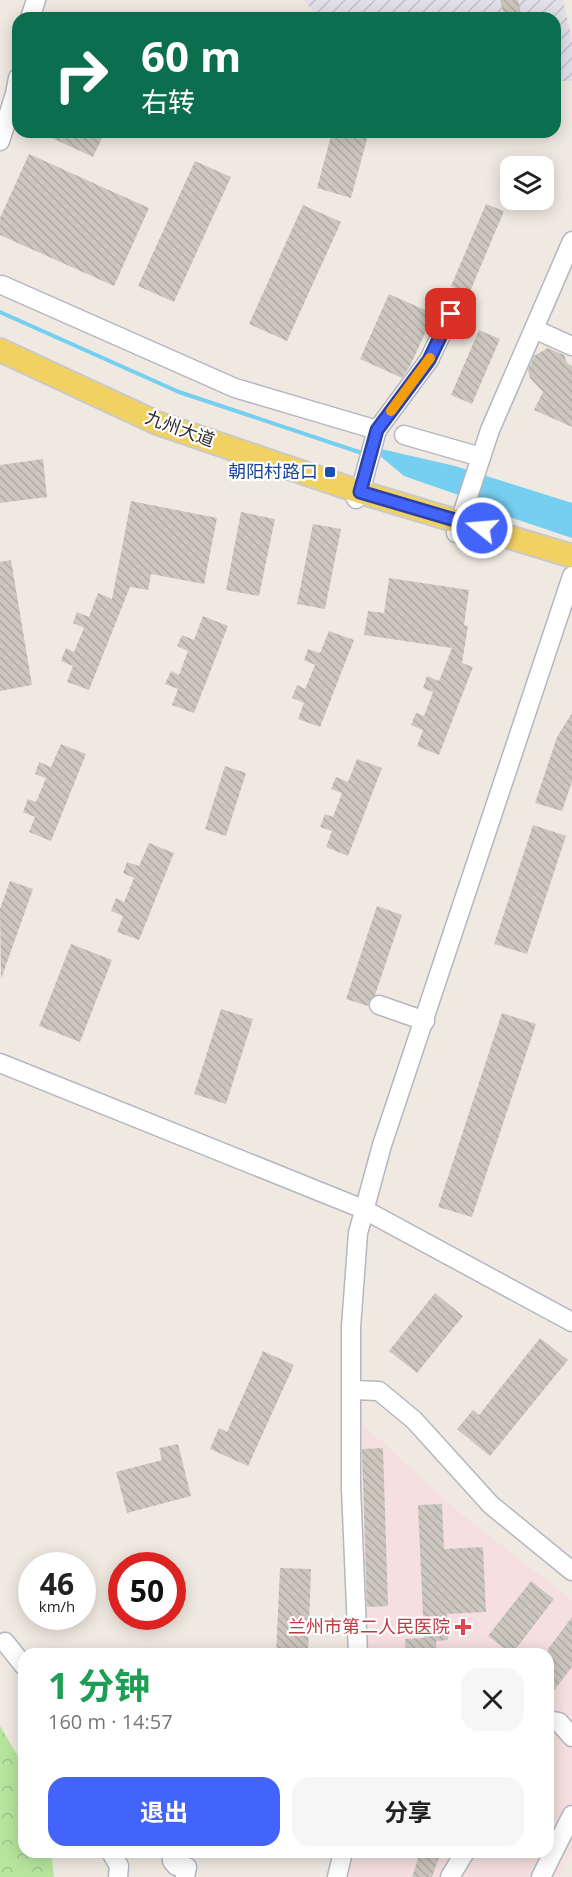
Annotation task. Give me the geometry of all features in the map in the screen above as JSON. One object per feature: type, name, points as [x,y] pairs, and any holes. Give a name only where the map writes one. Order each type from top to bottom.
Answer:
[{"type":"main road","name":"九州大道","points":[[0,350],[157,423],[358,495],[460,519],[572,556]]},
{"type":"main road","points":[[0,364],[97,409],[152,431],[358,495]]},
{"type":"main road","points":[[460,519],[572,569]]},
{"type":"street","points":[[0,141],[12,103]]},
{"type":"street","points":[[460,519],[490,430],[572,241]]},
{"type":"street","points":[[2,285],[372,447]]},
{"type":"street","points":[[358,495],[372,447],[429,360],[451,314]]},
{"type":"street","points":[[534,329],[572,346]]},
{"type":"street","points":[[404,435],[478,464]]},
{"type":"street","points":[[358,1648],[351,1488],[351,1327],[358,1233],[382,1145],[572,576]]},
{"type":"street","points":[[379,1005],[425,1021]]},
{"type":"street","points":[[0,1063],[363,1209],[572,1322]]},
{"type":"street","points":[[352,1390],[379,1391],[414,1420],[491,1504],[572,1571]]},
{"type":"street","points":[[5,1642],[18,1658]]},
{"type":"street","points":[[554,1721],[559,1722],[572,1737]]},
{"type":"street","points":[[554,1851],[572,1815]]},
{"type":"street","points":[[114,1858],[119,1866],[118,1877]]},
{"type":"street","points":[[172,1858],[176,1866],[187,1867],[185,1877]]},
{"type":"street","points":[[337,1877],[342,1858]]},
{"type":"street","points":[[450,1877],[461,1858]]},
{"type":"street","points":[[541,1877],[550,1858]]},
{"type":"shaded area","points":[[304,0],[563,0],[572,39],[572,81],[561,81],[561,12],[314,12]]},
{"type":"shaded area","name":"兰州市第二人民医院","points":[[356,1418],[462,1515],[572,1600],[572,1850],[559,1877],[328,1877],[331,1858],[554,1858],[554,1648],[353,1648]]},
{"type":"green space","points":[[0,1726],[18,1757],[18,1858],[52,1858],[54,1877],[0,1877]]},
{"type":"water","points":[[368,446],[455,466],[572,503],[572,538],[492,511],[493,507],[404,476]]},
{"type":"building","points":[[500,0],[518,0],[521,12],[503,12]]},
{"type":"building","points":[[52,138],[102,138],[93,157]]},
{"type":"building","points":[[330,138],[367,138],[351,198],[317,188]]},
{"type":"building","points":[[29,154],[149,208],[114,286],[0,235],[0,218]]},
{"type":"building","points":[[195,161],[231,177],[174,302],[138,286]]},
{"type":"building","points":[[486,204],[504,211],[469,294],[451,286]]},
{"type":"building","points":[[303,205],[341,222],[287,341],[249,324]]},
{"type":"building","points":[[389,294],[434,314],[402,378],[360,359]]},
{"type":"building","points":[[479,330],[500,339],[472,404],[451,395]]},
{"type":"building","points":[[548,348],[564,355],[567,363],[572,366],[572,427],[534,410],[543,392],[530,378],[528,370],[534,356]]},
{"type":"building","points":[[43,459],[47,497],[0,503],[0,465]]},
{"type":"building","points":[[131,501],[217,518],[204,584],[151,574],[148,590],[130,587],[89,690],[67,682],[73,666],[61,661],[66,648],[74,652],[84,628],[73,623],[77,612],[89,617],[98,593],[112,599]]},
{"type":"building","points":[[241,512],[275,519],[259,596],[226,590]]},
{"type":"building","points":[[313,524],[341,529],[325,609],[297,604]]},
{"type":"building","points":[[11,560],[32,685],[0,691],[0,562]]},
{"type":"building","points":[[389,578],[469,590],[464,625],[468,626],[462,663],[473,667],[439,755],[417,746],[423,730],[411,725],[416,713],[424,716],[433,692],[423,688],[427,676],[439,681],[452,648],[364,635],[368,611],[384,613]]},
{"type":"building","points":[[203,616],[228,626],[194,713],[172,705],[178,689],[165,684],[171,671],[179,675],[188,651],[177,646],[182,635],[194,640]]},
{"type":"building","points":[[329,631],[354,640],[320,727],[298,719],[304,703],[292,698],[297,685],[305,689],[315,665],[304,660],[308,649],[320,653]]},
{"type":"building","points":[[572,713],[572,782],[562,811],[535,803],[557,737]]},
{"type":"building","points":[[61,744],[86,754],[51,841],[29,832],[35,817],[23,812],[28,799],[36,802],[46,778],[35,774],[39,762],[51,767]]},
{"type":"building","points":[[357,759],[382,768],[348,856],[326,847],[332,831],[320,827],[325,814],[333,817],[342,793],[331,789],[336,777],[348,782]]},
{"type":"building","points":[[225,766],[246,773],[226,836],[205,829]]},
{"type":"building","points":[[533,825],[566,836],[527,954],[494,944]]},
{"type":"building","points":[[149,843],[174,853],[139,940],[117,932],[123,916],[111,911],[116,898],[124,902],[134,878],[123,873],[127,862],[139,866]]},
{"type":"building","points":[[10,881],[33,889],[1,979],[0,909]]},
{"type":"building","points":[[377,906],[402,915],[375,995],[369,1001],[368,1006],[346,999]]},
{"type":"building","points":[[71,944],[112,960],[80,1042],[39,1026]]},
{"type":"building","points":[[221,1009],[253,1019],[226,1104],[194,1094]]},
{"type":"building","points":[[502,1013],[536,1024],[472,1217],[438,1207]]},
{"type":"building","points":[[435,1293],[463,1316],[417,1373],[389,1351]]},
{"type":"building","points":[[540,1338],[568,1360],[490,1456],[457,1429],[473,1410],[479,1415]]},
{"type":"building","points":[[263,1351],[294,1365],[248,1466],[210,1449],[219,1428],[227,1432]]},
{"type":"building","points":[[178,1444],[191,1496],[127,1513],[116,1472],[162,1460],[159,1448]]},
{"type":"building","points":[[383,1448],[388,1606],[367,1607],[362,1449]]},
{"type":"building","points":[[442,1504],[444,1549],[483,1547],[486,1612],[447,1614],[448,1640],[436,1641],[437,1648],[406,1648],[405,1639],[424,1638],[418,1505]]},
{"type":"building","points":[[280,1568],[311,1569],[308,1648],[276,1648]]},
{"type":"building","points":[[531,1581],[554,1599],[517,1648],[504,1648],[488,1636]]},
{"type":"building","points":[[572,1617],[572,1667],[554,1690],[554,1648],[549,1648]]},
{"type":"building","points":[[418,1858],[439,1858],[432,1877],[412,1877]]},
{"type":"waterway","points":[[0,312],[179,392],[365,454]]},
{"type":"slow traffic","points":[[391,411],[430,358]]},
{"type":"place","name":"朝阳村路口","points":[[330,472]]},
{"type":"place","name":"兰州市第二人民医院","points":[[463,1627]]},
{"type":"route","points":[[451,314],[429,360],[377,430],[360,492],[482,528]]}]
